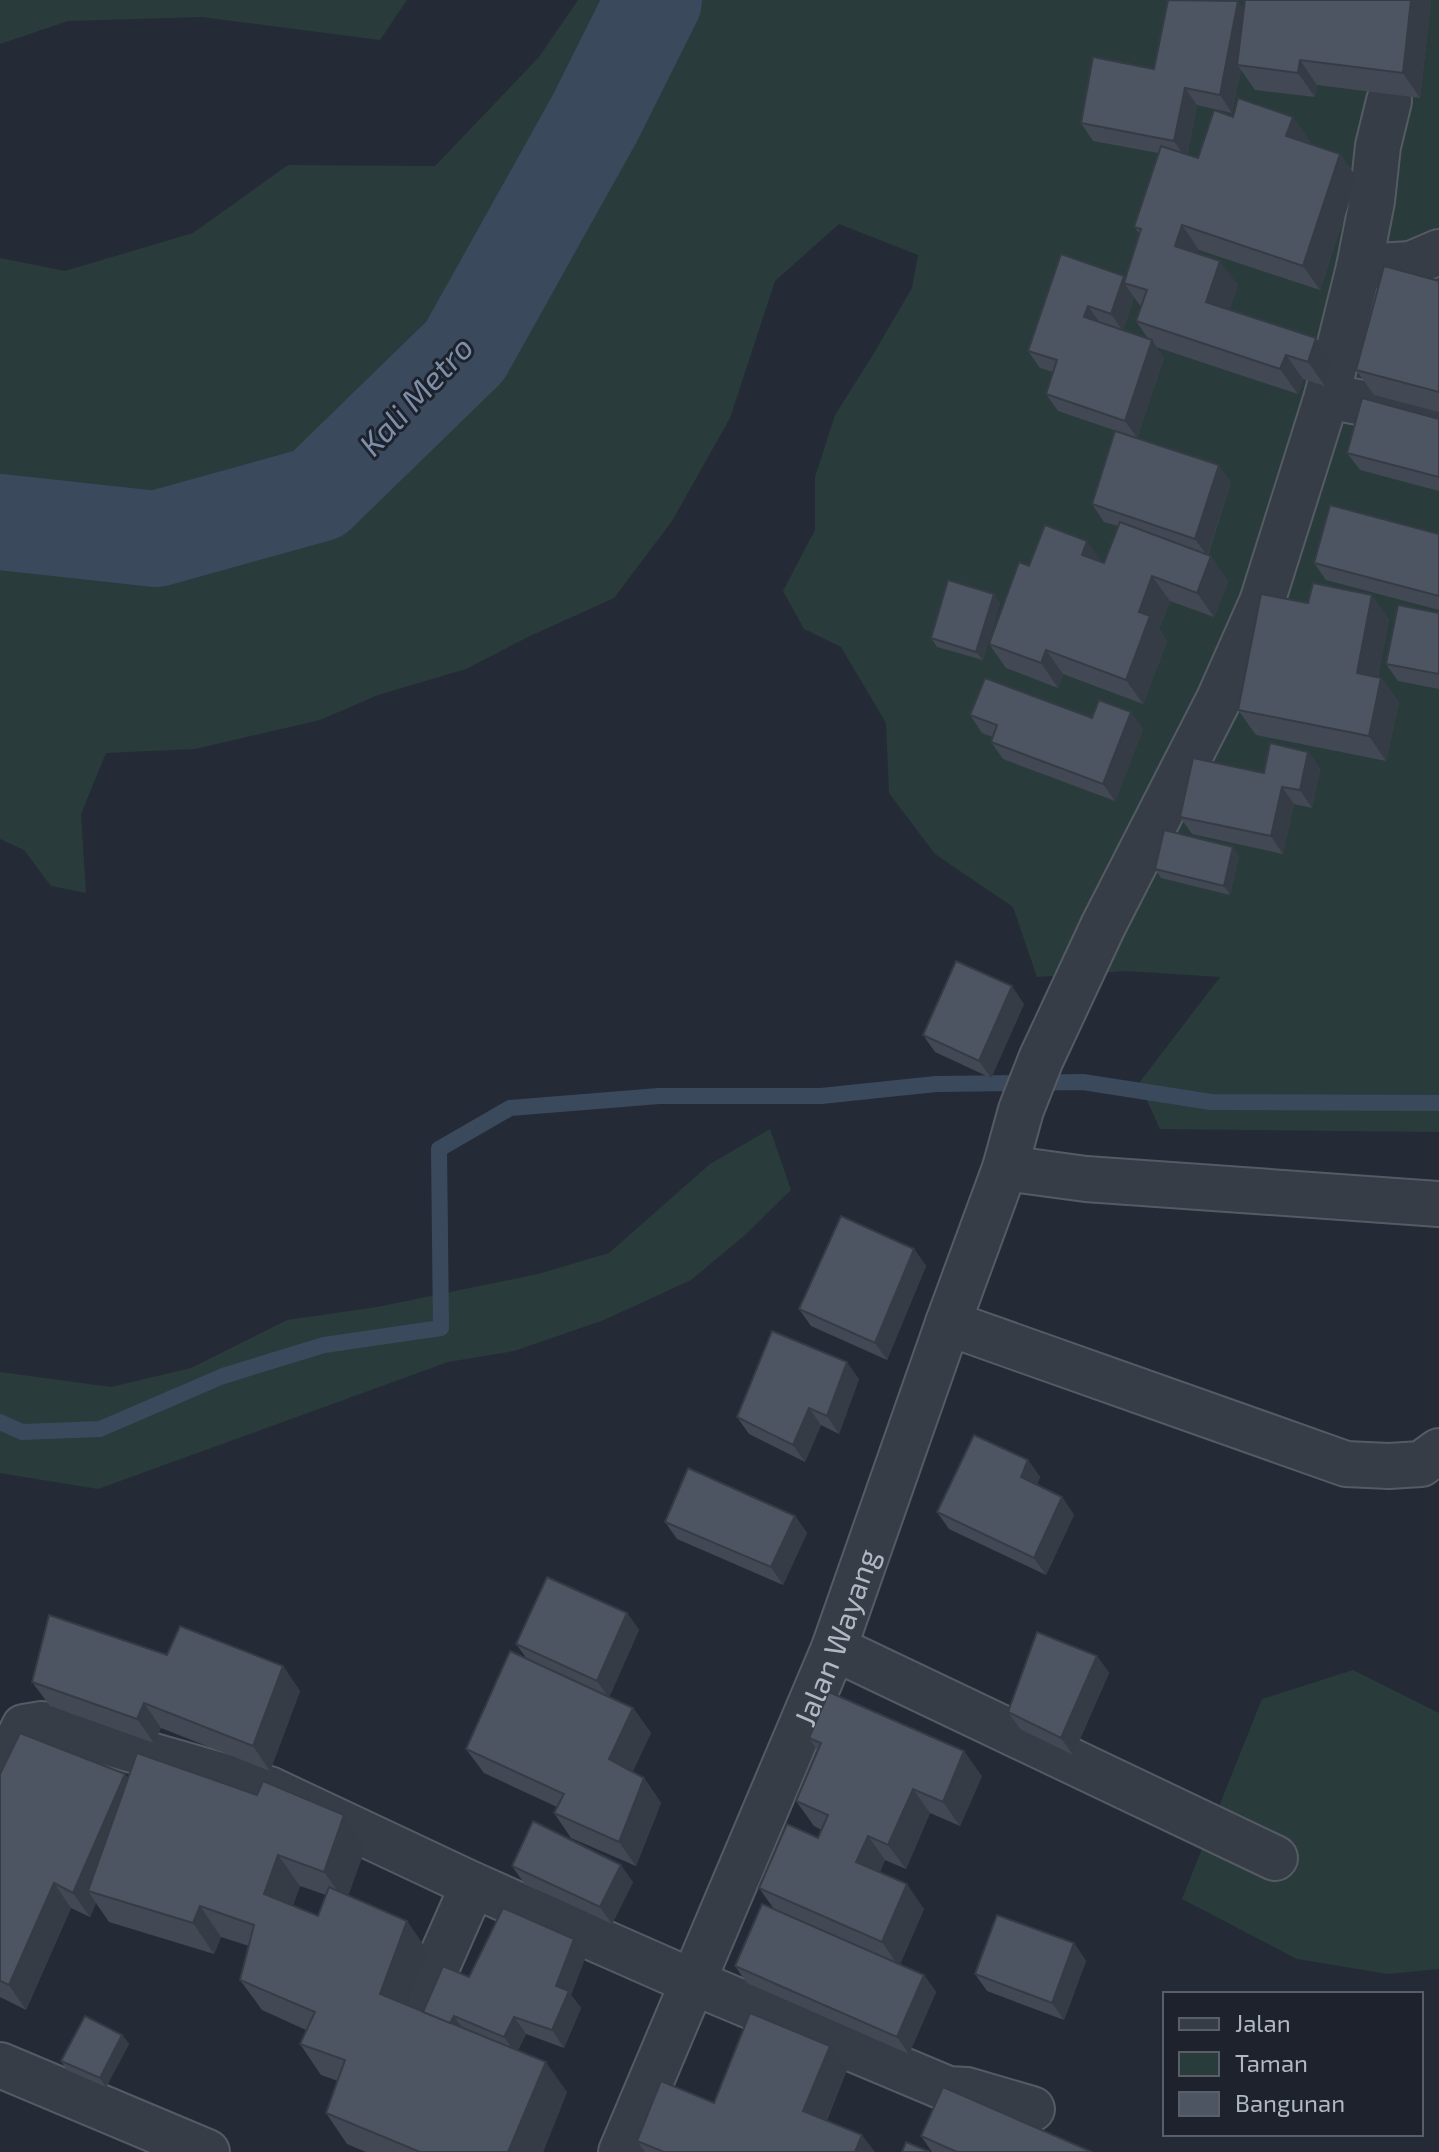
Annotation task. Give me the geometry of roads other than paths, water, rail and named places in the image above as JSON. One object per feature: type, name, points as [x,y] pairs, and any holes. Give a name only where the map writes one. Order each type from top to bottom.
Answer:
[{"type":"street","name":"Jalan Wayang","points":[[621,2152],[834,1648],[1041,1059],[1103,926],[1219,699],[1262,602],[1327,396],[1359,267],[1372,201],[1378,146],[1389,101]]},
{"type":"street","points":[[1359,267],[1411,264],[1439,252]]},
{"type":"street","points":[[1327,396],[1439,418]]},
{"type":"street","points":[[1005,1168],[1086,1179],[1439,1204]]},
{"type":"street","points":[[948,1323],[1346,1464],[1421,1464],[1439,1451]]},
{"type":"street","points":[[834,1648],[1275,1858]]},
{"type":"street","points":[[0,1785],[24,1727],[42,1724],[269,1789],[473,1885],[948,2089],[967,2090],[1032,2109]]},
{"type":"street","points":[[414,2019],[473,1885]]},
{"type":"street","points":[[0,2065],[207,2152]]},
{"type":"waterway","name":"Kali Metro","points":[[0,522],[156,539],[318,494],[465,351],[595,118],[654,0]]},
{"type":"waterway","points":[[0,1422],[22,1432],[100,1429],[223,1376],[324,1345],[441,1328],[439,1149],[510,1108],[659,1096],[821,1096],[936,1084],[1083,1082],[1211,1102],[1439,1103]]}]
